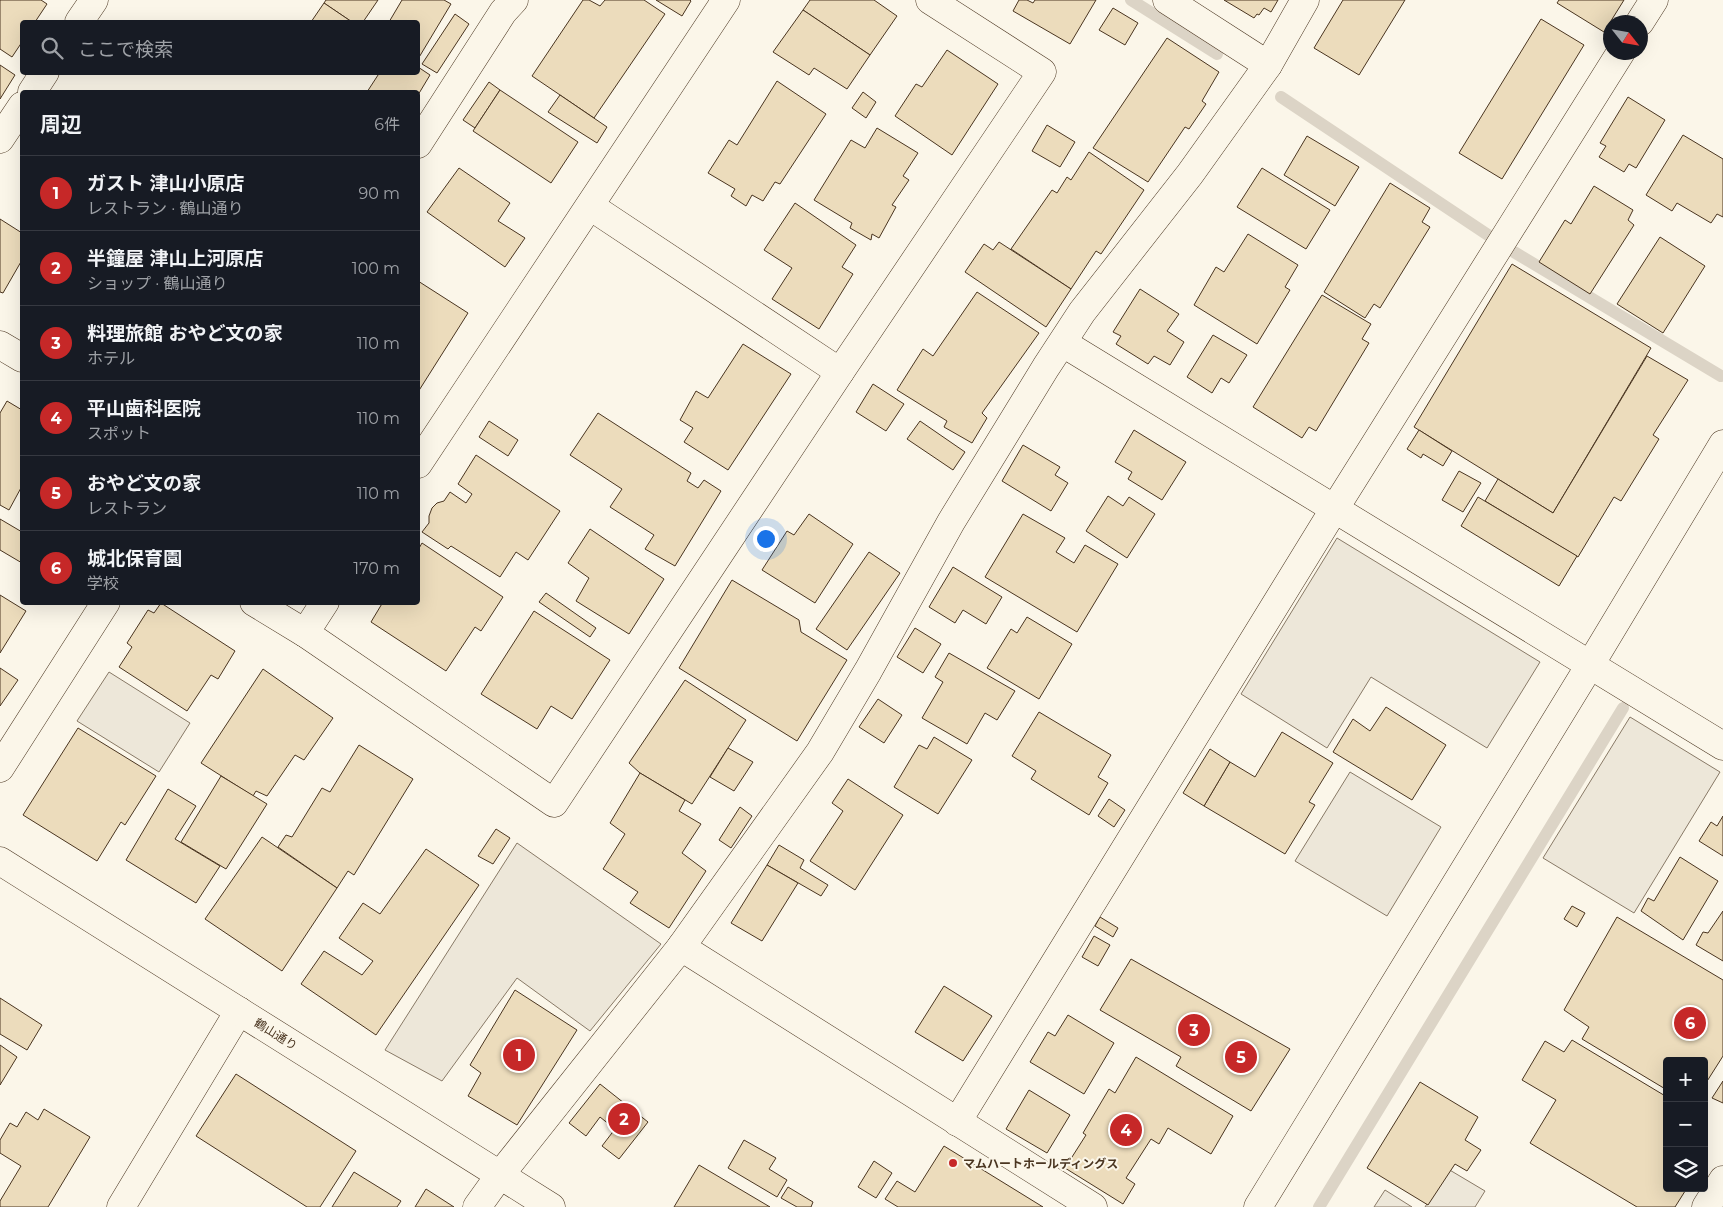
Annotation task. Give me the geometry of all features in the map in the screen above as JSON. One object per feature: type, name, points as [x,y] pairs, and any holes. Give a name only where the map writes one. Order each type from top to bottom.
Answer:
[{"type":"street","points":[[80,20],[94,0]]},
{"type":"street","points":[[420,461],[726,0]]},
{"type":"street","points":[[259,605],[305,633],[554,803],[1042,72],[930,0]]},
{"type":"street","points":[[1167,0],[1268,64]]},
{"type":"street","points":[[477,1207],[500,1175],[681,947],[820,752],[951,522],[1041,375],[1082,312],[1190,174],[1268,64],[1305,0]]},
{"type":"street","points":[[1644,15],[1654,0]]},
{"type":"street","points":[[420,141],[501,4]]},
{"type":"street","points":[[957,1122],[1335,508],[1616,60]]},
{"type":"street","points":[[33,90],[43,75]]},
{"type":"street","points":[[0,139],[20,109]]},
{"type":"street","points":[[590,206],[840,372]]},
{"type":"street","points":[[1063,342],[1723,746]]},
{"type":"street","points":[[0,344],[20,357]]},
{"type":"street","points":[[1258,1207],[1723,444]]},
{"type":"street","points":[[0,768],[104,605]]},
{"type":"street","points":[[305,633],[323,605]]},
{"type":"street","name":"鶴山通り","points":[[0,861],[551,1207]]},
{"type":"street","points":[[681,947],[1093,1207]]},
{"type":"street","points":[[121,1207],[239,1010]]},
{"type":"street","points":[[1706,1207],[1723,1180]]},
{"type":"shaded area","points":[[1337,538],[1540,662],[1487,748],[1371,677],[1327,748],[1241,694]]},
{"type":"shaded area","points":[[109,672],[190,723],[159,772],[77,721]]},
{"type":"shaded area","points":[[1630,717],[1720,772],[1634,913],[1543,858]]},
{"type":"shaded area","points":[[1350,772],[1441,827],[1387,916],[1295,861]]},
{"type":"shaded area","points":[[517,843],[661,944],[590,1031],[517,978],[442,1081],[385,1050]]},
{"type":"shaded area","points":[[1448,1169],[1485,1191],[1475,1207],[1425,1207]]},
{"type":"shaded area","points":[[1385,1190],[1412,1207],[1374,1207]]},
{"type":"building","points":[[0,0],[41,0],[47,4],[36,20],[20,20],[20,45],[12,57],[0,49]]},
{"type":"building","points":[[326,0],[378,0],[364,20],[349,20],[324,3]]},
{"type":"building","points":[[402,0],[444,0],[451,4],[420,56],[420,20],[390,20]]},
{"type":"building","points":[[583,0],[589,0],[600,6],[605,0],[644,0],[665,14],[594,118],[532,76]]},
{"type":"building","points":[[656,0],[690,0],[691,1],[682,16]]},
{"type":"building","points":[[810,0],[874,0],[897,16],[870,55],[803,10]]},
{"type":"building","points":[[1019,0],[1027,0],[1033,3],[1035,0],[1096,0],[1070,44],[1013,11]]},
{"type":"building","points":[[1224,0],[1278,0],[1271,12],[1264,8],[1254,18]]},
{"type":"building","points":[[1343,0],[1405,0],[1359,75],[1314,48]]},
{"type":"building","points":[[1559,0],[1624,0],[1615,15],[1603,15],[1603,31],[1557,3]]},
{"type":"building","points":[[324,3],[349,20],[312,20]]},
{"type":"building","points":[[1113,8],[1138,23],[1125,45],[1099,30]]},
{"type":"building","points":[[803,10],[870,55],[847,89],[814,68],[809,75],[773,52]]},
{"type":"building","points":[[455,14],[469,24],[437,73],[422,64]]},
{"type":"building","points":[[1541,19],[1584,45],[1502,179],[1459,153]]},
{"type":"building","points":[[1167,38],[1219,72],[1202,101],[1206,104],[1189,129],[1185,127],[1148,182],[1093,148]]},
{"type":"building","points":[[947,50],[998,84],[952,155],[895,116],[916,84],[922,87]]},
{"type":"building","points":[[0,65],[15,75],[0,99]]},
{"type":"building","points":[[420,68],[430,75],[420,92],[420,90],[368,90],[378,75],[420,75]]},
{"type":"building","points":[[777,81],[826,114],[780,184],[775,182],[763,201],[752,195],[746,206],[731,196],[735,189],[708,173],[729,140],[737,145]]},
{"type":"building","points":[[489,82],[500,90],[475,128],[463,120]]},
{"type":"building","points":[[500,90],[578,142],[551,183],[473,131]]},
{"type":"building","points":[[863,92],[876,102],[866,118],[852,108]]},
{"type":"building","points":[[560,95],[607,127],[597,143],[548,112]]},
{"type":"building","points":[[1628,97],[1665,120],[1636,168],[1629,164],[1624,172],[1599,157],[1606,146],[1600,143]]},
{"type":"building","points":[[1047,125],[1075,142],[1060,167],[1032,151]]},
{"type":"building","points":[[877,128],[918,153],[903,176],[909,180],[892,205],[896,207],[879,238],[872,234],[871,240],[850,228],[852,223],[814,200],[851,140],[865,148]]},
{"type":"building","points":[[1683,135],[1723,159],[1723,217],[1717,214],[1711,223],[1677,203],[1672,211],[1646,195]]},
{"type":"building","points":[[1307,136],[1359,167],[1335,206],[1284,175]]},
{"type":"building","points":[[1089,152],[1144,190],[1101,254],[1096,251],[1071,289],[1011,249],[1052,190],[1057,193],[1067,177],[1071,180]]},
{"type":"building","points":[[459,168],[510,203],[498,221],[525,238],[505,267],[427,212]]},
{"type":"building","points":[[1262,168],[1330,210],[1306,249],[1237,207]]},
{"type":"building","points":[[1390,183],[1430,208],[1422,222],[1430,227],[1380,308],[1374,304],[1365,318],[1324,292]]},
{"type":"building","points":[[1594,186],[1633,210],[1628,220],[1634,225],[1590,294],[1539,262],[1565,220],[1571,224]]},
{"type":"building","points":[[795,203],[856,245],[842,267],[853,274],[819,329],[772,299],[792,268],[764,250]]},
{"type":"building","points":[[0,219],[20,232],[20,263],[3,293],[0,292]]},
{"type":"building","points":[[1248,234],[1298,265],[1285,287],[1290,290],[1257,344],[1194,305],[1216,267],[1224,272]]},
{"type":"building","points":[[1660,237],[1705,266],[1663,333],[1617,304]]},
{"type":"building","points":[[999,242],[1071,289],[1046,327],[965,272],[984,244],[993,250]]},
{"type":"building","points":[[1512,264],[1651,348],[1553,513],[1414,427]]},
{"type":"building","points":[[420,282],[468,313],[420,389]]},
{"type":"building","points":[[1140,289],[1179,314],[1167,331],[1184,342],[1170,365],[1154,356],[1148,364],[1116,344],[1121,336],[1113,332]]},
{"type":"building","points":[[977,292],[1039,333],[982,413],[987,418],[972,443],[944,427],[947,421],[897,390],[923,349],[933,356]]},
{"type":"building","points":[[1322,295],[1371,324],[1362,339],[1369,343],[1316,431],[1309,427],[1302,438],[1253,407]]},
{"type":"building","points":[[1213,335],[1247,355],[1229,383],[1221,378],[1212,393],[1187,377]]},
{"type":"building","points":[[743,344],[791,374],[728,470],[684,442],[693,428],[680,420],[696,391],[708,398]]},
{"type":"building","points":[[1647,356],[1688,380],[1653,435],[1659,439],[1621,501],[1614,497],[1578,557],[1485,501],[1498,479],[1553,513]]},
{"type":"building","points":[[873,384],[904,404],[886,431],[856,412]]},
{"type":"building","points":[[7,401],[20,409],[20,490],[9,510],[0,505],[0,413]]},
{"type":"building","points":[[598,413],[691,473],[687,481],[698,488],[704,480],[721,491],[675,566],[645,549],[654,535],[610,507],[622,489],[570,455]]},
{"type":"building","points":[[489,421],[518,440],[508,456],[479,437]]},
{"type":"building","points":[[920,421],[965,452],[953,470],[907,439]]},
{"type":"building","points":[[1134,430],[1186,462],[1162,500],[1128,479],[1132,472],[1115,462]]},
{"type":"building","points":[[1419,430],[1452,451],[1443,466],[1423,454],[1421,458],[1407,449]]},
{"type":"building","points":[[1023,445],[1060,467],[1055,475],[1068,483],[1051,511],[1002,481]]},
{"type":"building","points":[[476,455],[560,511],[528,560],[516,552],[500,577],[451,546],[448,549],[422,532],[429,523],[432,508],[437,503],[444,501],[450,492],[466,503],[472,494],[458,484]]},
{"type":"building","points":[[1459,471],[1481,483],[1463,512],[1442,500]]},
{"type":"building","points":[[1108,496],[1123,506],[1129,497],[1155,514],[1127,558],[1086,531]]},
{"type":"building","points":[[1478,497],[1577,556],[1559,586],[1461,526]]},
{"type":"building","points":[[809,514],[853,544],[815,603],[762,570],[787,531],[794,535]]},
{"type":"building","points":[[1023,514],[1065,538],[1056,552],[1074,563],[1085,545],[1118,564],[1077,632],[985,577]]},
{"type":"building","points":[[0,519],[20,531],[20,562],[0,550]]},
{"type":"building","points":[[590,529],[664,579],[629,634],[576,601],[589,578],[568,563]]},
{"type":"building","points":[[422,543],[503,597],[481,631],[475,627],[446,671],[371,622],[381,605],[420,605],[420,546]]},
{"type":"building","points":[[869,552],[900,573],[847,650],[816,629]]},
{"type":"building","points":[[953,567],[1002,597],[986,624],[963,610],[955,623],[929,607]]},
{"type":"building","points":[[732,580],[799,620],[801,632],[847,660],[797,741],[679,668]]},
{"type":"building","points":[[546,593],[596,628],[590,637],[539,602]]},
{"type":"building","points":[[0,595],[26,611],[0,653]]},
{"type":"building","points":[[160,605],[164,605],[235,651],[218,679],[211,675],[187,711],[119,667],[132,647],[127,643],[148,610],[154,613]]},
{"type":"building","points":[[534,611],[610,660],[572,719],[551,706],[537,729],[481,694]]},
{"type":"building","points":[[1027,617],[1072,644],[1039,699],[987,668],[1011,629],[1017,633]]},
{"type":"building","points":[[915,628],[941,644],[923,673],[897,657]]},
{"type":"building","points":[[949,653],[1015,691],[997,720],[985,713],[967,744],[922,718],[943,682],[935,677]]},
{"type":"building","points":[[0,668],[18,680],[0,706]]},
{"type":"building","points":[[263,669],[333,718],[304,760],[295,755],[267,796],[256,791],[253,796],[201,763]]},
{"type":"building","points":[[685,680],[746,720],[692,804],[640,773],[629,763]]},
{"type":"building","points":[[878,699],[902,715],[884,743],[859,727]]},
{"type":"building","points":[[1386,707],[1446,745],[1412,800],[1333,752],[1353,719],[1370,731]]},
{"type":"building","points":[[1039,712],[1111,755],[1098,777],[1108,783],[1089,815],[1031,779],[1036,771],[1012,756]]},
{"type":"building","points":[[78,728],[156,776],[125,825],[121,822],[97,861],[23,815]]},
{"type":"building","points":[[1282,732],[1333,763],[1309,802],[1315,805],[1285,854],[1204,806],[1230,762],[1255,777]]},
{"type":"building","points":[[934,737],[972,760],[938,814],[894,787],[919,745],[927,749]]},
{"type":"building","points":[[359,745],[413,779],[354,875],[348,871],[337,888],[278,847],[286,835],[292,837],[322,788],[330,792]]},
{"type":"building","points":[[728,748],[753,762],[734,791],[710,777]]},
{"type":"building","points":[[1210,749],[1230,762],[1204,806],[1183,793]]},
{"type":"building","points":[[640,773],[685,800],[679,811],[701,824],[682,853],[706,871],[669,928],[630,903],[638,892],[603,869],[625,834],[610,823]]},
{"type":"building","points":[[221,776],[267,804],[226,869],[181,842]]},
{"type":"building","points":[[848,779],[903,815],[855,890],[810,861],[843,811],[832,803]]},
{"type":"building","points":[[168,789],[196,806],[175,839],[220,866],[196,903],[126,860]]},
{"type":"building","points":[[1109,799],[1125,810],[1114,827],[1098,816]]},
{"type":"building","points":[[740,807],[752,816],[731,848],[719,840]]},
{"type":"building","points":[[1723,816],[1723,856],[1699,841],[1711,822],[1717,826]]},
{"type":"building","points":[[496,829],[510,838],[493,864],[478,856]]},
{"type":"building","points":[[262,837],[337,888],[282,971],[205,919]]},
{"type":"building","points":[[779,845],[804,860],[800,868],[828,885],[821,896],[767,865]]},
{"type":"building","points":[[426,849],[479,885],[376,1035],[301,984],[324,951],[362,975],[373,961],[339,938],[363,903],[380,914]]},
{"type":"building","points":[[1680,857],[1718,881],[1683,940],[1641,911],[1648,898],[1654,901]]},
{"type":"building","points":[[767,865],[798,883],[762,941],[731,923]]},
{"type":"building","points":[[1572,906],[1585,913],[1577,927],[1564,919]]},
{"type":"building","points":[[1723,911],[1723,961],[1696,945],[1703,932],[1708,933]]},
{"type":"building","points":[[1100,917],[1118,928],[1113,937],[1095,926]]},
{"type":"building","points":[[1617,917],[1723,980],[1723,1056],[1708,1080],[1708,1057],[1663,1057],[1663,1088],[1582,1039],[1589,1027],[1564,1010]]},
{"type":"building","points":[[1094,936],[1110,945],[1098,966],[1082,957]]},
{"type":"building","points":[[1131,959],[1290,1049],[1251,1111],[1176,1066],[1181,1057],[1100,1010]]},
{"type":"building","points":[[944,986],[992,1016],[963,1061],[915,1032]]},
{"type":"building","points":[[515,990],[577,1030],[517,1125],[468,1096],[481,1073],[470,1065]]},
{"type":"building","points":[[0,998],[42,1025],[27,1050],[0,1034]]},
{"type":"building","points":[[1068,1015],[1114,1043],[1084,1094],[1030,1062],[1048,1032],[1055,1036]]},
{"type":"building","points":[[1572,1040],[1663,1095],[1663,1192],[1684,1192],[1675,1207],[1637,1207],[1530,1143],[1556,1100],[1522,1080],[1545,1041],[1564,1052]]},
{"type":"building","points":[[0,1045],[17,1057],[0,1085]]},
{"type":"building","points":[[1136,1057],[1233,1116],[1211,1154],[1168,1128],[1159,1144],[1151,1139],[1126,1178],[1135,1184],[1123,1204],[1065,1168],[1086,1135],[1083,1133],[1109,1089],[1115,1093]]},
{"type":"building","points":[[236,1074],[356,1151],[320,1207],[307,1207],[196,1136]]},
{"type":"building","points":[[1723,1081],[1723,1103],[1712,1098]]},
{"type":"building","points":[[1420,1082],[1478,1117],[1465,1140],[1481,1150],[1467,1171],[1455,1164],[1428,1205],[1367,1168]]},
{"type":"building","points":[[600,1084],[648,1122],[619,1159],[602,1146],[615,1129],[600,1117],[586,1136],[569,1123]]},
{"type":"building","points":[[1029,1090],[1070,1115],[1047,1153],[1006,1129]]},
{"type":"building","points":[[44,1109],[90,1137],[48,1207],[0,1207],[0,1201],[21,1166],[0,1153],[0,1140],[10,1123],[17,1127],[26,1112],[38,1120]]},
{"type":"building","points":[[744,1140],[776,1158],[769,1169],[787,1180],[777,1197],[728,1168]]},
{"type":"building","name":"マムハートホールディングス","points":[[944,1146],[1043,1207],[898,1207],[885,1199],[897,1181],[915,1192]]},
{"type":"building","points":[[874,1161],[892,1173],[876,1198],[858,1187]]},
{"type":"building","points":[[699,1165],[770,1207],[674,1207]]},
{"type":"building","points":[[354,1172],[401,1201],[397,1207],[332,1207]]},
{"type":"building","points":[[788,1187],[813,1202],[811,1207],[797,1207],[781,1198]]},
{"type":"building","points":[[426,1189],[454,1207],[415,1207]]},
{"type":"waterway","points":[[1131,0],[1217,54]]},
{"type":"waterway","points":[[1281,97],[1488,235]]},
{"type":"waterway","points":[[1514,252],[1721,376]]},
{"type":"waterway","points":[[1319,1207],[1623,708]]},
{"type":"place","name":"城北保育園","points":[[1690,1023]]},
{"type":"place","name":"料理旅館 おやど文の家","points":[[1194,1030]]},
{"type":"place","name":"ガスト 津山小原店","points":[[519,1055]]},
{"type":"place","name":"おやど文の家","points":[[1241,1057]]},
{"type":"place","name":"半鐘屋 津山上河原店","points":[[624,1119]]},
{"type":"place","name":"平山歯科医院","points":[[1126,1130]]},
{"type":"place","name":"マムハートホールディングス","points":[[953,1163]]}]
